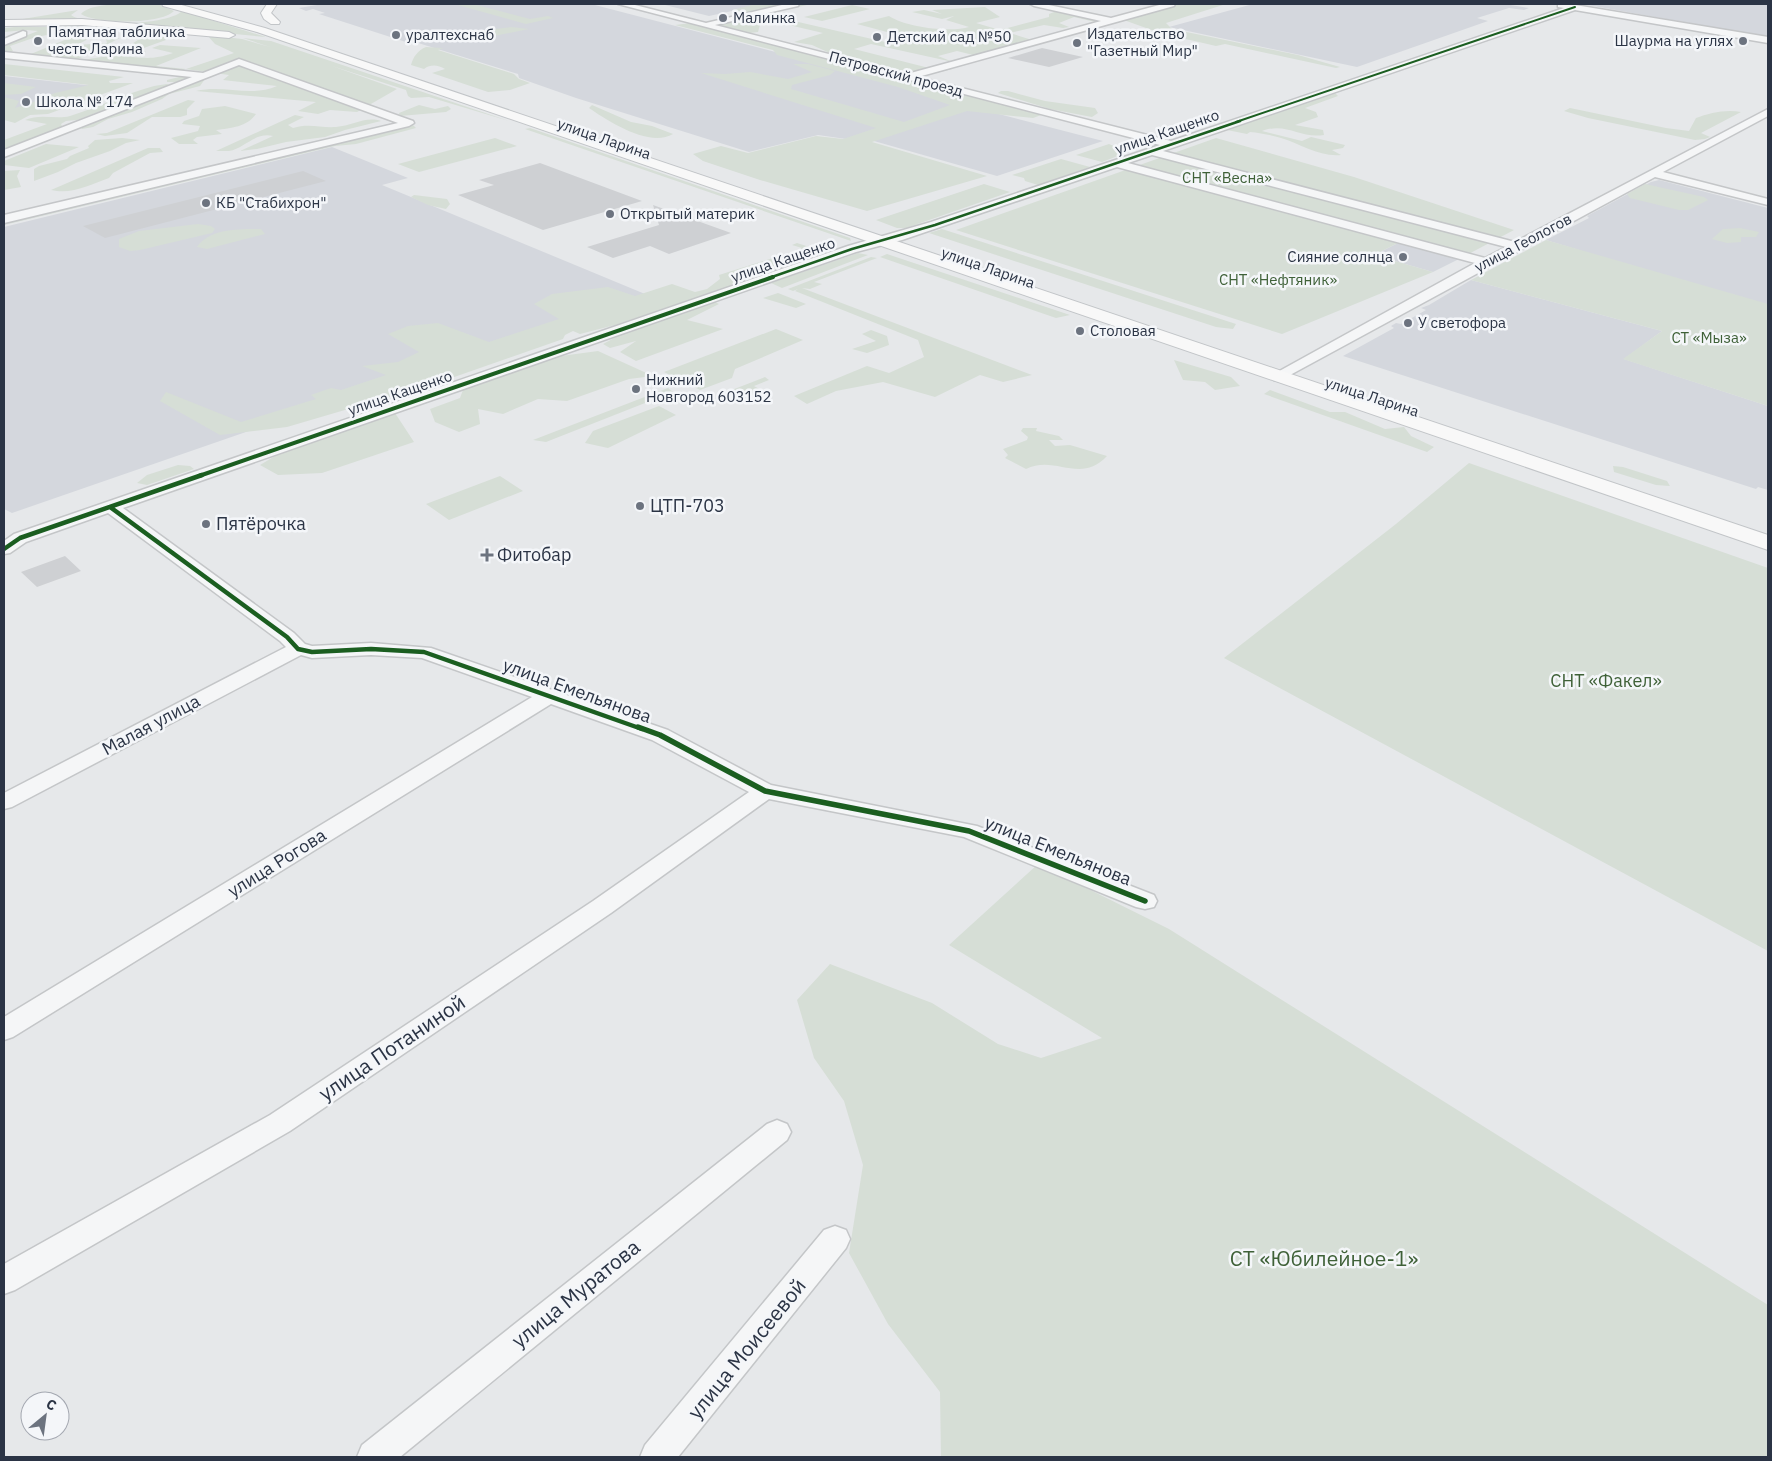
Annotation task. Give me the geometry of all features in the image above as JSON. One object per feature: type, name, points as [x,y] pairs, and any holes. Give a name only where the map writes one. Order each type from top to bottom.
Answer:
[{"type":"main road","points":[[188,4],[320,51]]},
{"type":"main road","name":"улица Ларина","points":[[208,4],[1284,373],[1768,543]]},
{"type":"main road","points":[[272,4],[266,13],[268,17],[283,25]]},
{"type":"main road","points":[[4,14],[22,11]]},
{"type":"main road","points":[[4,19],[48,11]]},
{"type":"main road","points":[[76,13],[80,17],[117,22],[142,22],[169,11],[261,30]]},
{"type":"main road","points":[[258,15],[332,45]]},
{"type":"main road","points":[[4,23],[82,22],[220,34],[279,41],[320,51]]},
{"type":"main road","name":"улица Ларина","points":[[320,51],[890,239]]},
{"type":"main road","name":"улица Ларина","points":[[1284,373],[1768,531]]},
{"type":"street","name":"Петровский проезд","points":[[622,4],[1170,144]]},
{"type":"street","points":[[706,25],[795,4]]},
{"type":"street","points":[[1034,4],[1113,20]]},
{"type":"street","points":[[907,77],[1171,4]]},
{"type":"street","points":[[1556,4],[1768,40]]},
{"type":"street","name":"улица Кащенко","points":[[4,549],[20,538],[852,248],[890,239],[1116,163],[1130,150],[1151,151],[1575,7]]},
{"type":"street","points":[[4,34],[23,34],[4,42]]},
{"type":"street","points":[[4,55],[204,76]]},
{"type":"street","points":[[4,154],[238,62],[409,123],[4,219]]},
{"type":"street","name":"улица Геологов","points":[[1284,373],[1768,112]]},
{"type":"street","points":[[1096,126],[1130,150]]},
{"type":"street","points":[[1151,151],[1518,246]]},
{"type":"street","points":[[1116,163],[1487,262]]},
{"type":"street","points":[[1653,173],[1768,202]]},
{"type":"street","points":[[110,507],[288,637],[298,649]]},
{"type":"street","name":"улица Емельянова","points":[[298,649],[312,652],[371,649],[424,652],[660,735],[765,790],[969,831],[1145,901]]},
{"type":"street","name":"Малая улица","points":[[4,802],[298,649]]},
{"type":"street","name":"улица Рогова","points":[[4,1030],[550,695]]},
{"type":"street","name":"улица Потаниной","points":[[4,1280],[280,1123],[602,907],[765,790]]},
{"type":"street","name":"улица Муратова","points":[[374,1457],[777,1132]]},
{"type":"street","name":"улица Моисеевой","points":[[657,1457],[835,1240]]},
{"type":"shaded area","points":[[323,4],[591,4],[984,106],[995,113],[1103,141],[997,176],[867,139],[860,141],[818,135],[749,152],[576,98],[519,78],[518,74],[415,42],[409,43],[319,14],[325,13],[313,9],[306,11],[299,8]]},
{"type":"shaded area","points":[[661,4],[764,4],[709,16]]},
{"type":"shaded area","points":[[1253,4],[1504,4],[1529,8],[1524,10],[1509,8],[1477,18],[1488,21],[1357,67],[1169,27]]},
{"type":"shaded area","points":[[1768,4],[1768,37],[1588,5]]},
{"type":"shaded area","name":"Школа № 174","points":[[4,76],[94,86],[4,119]]},
{"type":"shaded area","points":[[332,147],[408,178],[382,185],[645,294],[12,513],[4,509],[4,227]]},
{"type":"shaded area","points":[[1659,180],[1768,208],[1768,308],[1546,240],[1589,218],[1587,216],[1626,195]]},
{"type":"shaded area","points":[[1402,241],[1461,258],[1433,272],[1374,255]]},
{"type":"shaded area","points":[[1471,280],[1662,331],[1624,359],[1768,406],[1768,490],[1758,487],[1756,489],[1343,356],[1394,328],[1391,326],[1396,323],[1401,324],[1426,310],[1421,308]]},
{"type":"green space","points":[[158,4],[174,11],[167,16],[156,19],[128,22],[100,20],[81,14],[84,11],[102,5]]},
{"type":"green space","points":[[454,4],[473,4],[530,19],[548,16],[553,18],[526,24]]},
{"type":"green space","points":[[756,4],[811,4],[762,13],[732,10]]},
{"type":"green space","points":[[1174,4],[1226,4],[1166,23],[1172,29],[1298,55],[1340,67],[1336,68],[1225,44],[1216,46],[1160,33],[1121,19]]},
{"type":"green space","points":[[852,5],[870,9],[822,21],[804,17]]},
{"type":"green space","points":[[985,7],[1000,17],[976,23],[1000,30],[1049,17],[1049,14],[1059,10],[1104,20],[1095,22],[1074,17],[1059,23],[1069,27],[1044,25],[1010,33],[1032,40],[1019,44],[998,50],[988,50],[977,56],[957,51],[938,56],[953,62],[871,44],[854,49],[929,68],[941,65],[952,69],[936,73],[905,73],[832,54],[812,45],[794,42],[823,33],[772,21],[781,18],[885,42],[904,43],[917,40],[857,24],[889,16],[896,20],[928,28],[961,29],[969,27],[946,20],[954,16],[942,19],[912,12],[924,10],[942,14],[932,10]]},
{"type":"green space","points":[[78,10],[71,15],[93,22],[109,23],[161,20],[182,11],[266,37],[102,23],[4,22]]},
{"type":"green space","points":[[738,16],[747,19],[744,21],[760,25],[758,32],[750,33],[719,26],[723,20]]},
{"type":"green space","points":[[691,23],[1044,114],[1033,118],[967,111],[872,142],[987,176],[867,211],[760,180],[703,161],[693,154],[721,146],[748,153],[816,136],[843,139],[876,128],[701,73],[750,72],[788,79],[812,72],[793,64],[808,64],[835,71],[830,75],[792,85],[791,89],[904,122],[950,105],[898,87],[777,55],[773,50],[675,25]]},
{"type":"green space","points":[[511,27],[529,29],[489,37],[447,41],[471,32]]},
{"type":"green space","points":[[4,28],[87,29],[101,36],[88,39],[77,45],[107,43],[106,39],[120,38],[78,59],[38,57],[31,54],[67,39],[53,35],[38,36],[10,46],[13,51],[4,53],[4,44],[38,31],[4,32]]},
{"type":"green space","points":[[157,31],[163,34],[156,36],[164,37],[166,40],[141,49],[146,52],[134,55],[129,52],[134,49],[127,47],[141,38],[137,35]]},
{"type":"green space","points":[[207,35],[242,39],[270,47],[243,38],[271,41],[509,121],[429,97],[411,98],[406,90],[332,66],[397,89],[357,112],[330,110],[318,114],[298,111],[316,102],[196,91],[217,89],[257,91],[277,86],[223,80],[229,75],[185,69],[181,72],[76,61],[113,56],[152,58],[173,53],[152,48],[160,45],[201,48],[156,66],[186,69],[234,53],[215,44]]},
{"type":"green space","points":[[426,47],[443,48],[438,50],[514,74],[519,79],[530,83],[510,90],[488,92],[432,73],[445,69],[440,67],[432,66],[424,69],[411,65],[416,54]]},
{"type":"green space","points":[[4,64],[124,77],[109,81],[110,83],[133,83],[48,114],[30,115],[15,123],[4,120],[4,97],[19,101],[15,108],[55,93],[89,85],[4,75]]},
{"type":"green space","points":[[183,76],[197,76],[205,79],[200,86],[169,94],[162,99],[132,112],[108,119],[93,127],[82,129],[79,125],[104,115],[157,99],[156,97],[165,92],[156,90],[77,120],[66,121],[61,124],[62,126],[4,155],[4,140],[47,124],[25,120],[37,117],[70,116],[154,86],[167,84],[174,88],[181,82],[167,82],[167,80]]},
{"type":"green space","points":[[4,83],[36,87],[21,94],[4,95]]},
{"type":"green space","points":[[1008,91],[1045,101],[1095,108],[1098,113],[1092,117],[1050,109],[998,93]]},
{"type":"green space","points":[[1333,91],[1338,96],[1305,108],[1316,112],[1318,117],[1295,125],[1323,130],[1324,135],[1308,135],[1279,128],[1262,131],[1302,141],[1311,137],[1345,145],[1343,148],[1332,150],[1341,155],[1325,154],[1269,135],[1250,132],[1247,134],[1222,129]]},
{"type":"green space","points":[[188,100],[195,101],[187,109],[187,115],[180,117],[152,117],[127,133],[105,136],[96,134],[107,133]]},
{"type":"green space","points":[[419,105],[435,109],[448,106],[451,109],[446,112],[400,116],[399,113]]},
{"type":"green space","points":[[592,105],[631,122],[652,126],[673,134],[652,138],[629,131],[589,108]]},
{"type":"green space","points":[[225,106],[256,114],[243,124],[216,130],[222,134],[197,137],[193,140],[198,144],[179,144],[171,138],[198,131],[200,126],[182,124],[184,121],[199,116],[202,109]]},
{"type":"green space","points":[[1570,108],[1689,131],[1696,118],[1718,112],[1741,112],[1701,133],[1710,137],[1695,140],[1588,118],[1564,111]]},
{"type":"green space","points":[[295,115],[304,117],[288,125],[293,128],[309,126],[336,127],[364,120],[381,121],[325,137],[240,151],[273,136],[261,136],[229,151],[216,151]]},
{"type":"green space","points":[[412,124],[416,128],[356,144],[335,146],[4,225],[4,221]]},
{"type":"green space","points":[[530,128],[850,238],[851,241],[525,129]]},
{"type":"green space","points":[[122,138],[140,140],[126,143],[34,181],[34,169],[39,166],[67,159],[89,148],[88,146],[95,140]]},
{"type":"green space","points":[[495,138],[517,146],[419,172],[398,164]]},
{"type":"green space","name":"СНТ «Нефтяник»","points":[[1216,138],[1354,177],[1514,230],[1461,258],[1402,241],[1374,255],[1433,272],[1282,334],[956,230]]},
{"type":"green space","points":[[46,144],[79,147],[29,168],[4,165],[4,161]]},
{"type":"green space","points":[[1109,144],[1123,150],[1123,154],[1102,162],[1076,155]]},
{"type":"green space","points":[[148,148],[160,148],[163,152],[150,153],[113,173],[109,178],[87,186],[66,191],[51,190]]},
{"type":"green space","points":[[1061,159],[1090,167],[1038,185],[1025,181],[1024,178],[1012,175]]},
{"type":"green space","points":[[20,170],[17,176],[21,187],[4,190],[4,171]]},
{"type":"green space","points":[[984,184],[1010,192],[906,228],[897,228],[876,220]]},
{"type":"green space","points":[[1645,184],[1704,197],[1708,200],[1688,210],[1679,210],[1630,198],[1627,194]]},
{"type":"green space","points":[[414,195],[447,199],[450,204],[446,209],[428,205],[411,197]]},
{"type":"green space","points":[[198,224],[211,226],[215,229],[212,233],[140,250],[130,251],[119,247],[119,239],[139,231]]},
{"type":"green space","points":[[1740,228],[1759,232],[1756,237],[1741,237],[1741,242],[1727,243],[1712,239],[1723,229]]},
{"type":"green space","points":[[261,229],[265,234],[207,249],[197,247],[210,236],[217,233]]},
{"type":"green space","points":[[942,229],[1236,324],[1233,329],[1216,327],[929,233]]},
{"type":"green space","name":"СТ «Мыза»","points":[[1546,240],[1768,304],[1768,406],[1623,359],[1662,331],[1471,280]]},
{"type":"green space","points":[[797,243],[824,253],[796,263],[802,248],[792,245]]},
{"type":"green space","points":[[798,250],[795,264],[615,325],[580,334],[573,331],[565,335],[563,339],[440,382],[287,427],[220,435],[160,401],[166,392],[241,422],[316,399],[311,395],[331,388],[341,390],[386,375],[362,366],[398,362],[419,352],[388,334],[408,326],[438,323],[489,342],[559,319],[534,304],[552,294],[608,287],[635,296],[672,284],[695,292],[707,289],[720,279],[719,275]]},
{"type":"green space","points":[[858,253],[868,255],[782,288],[771,283]]},
{"type":"green space","points":[[887,254],[1070,315],[1056,318],[880,257]]},
{"type":"green space","points":[[871,257],[877,258],[814,282],[822,284],[810,289],[802,288],[1032,375],[1003,382],[980,375],[935,397],[883,382],[836,391],[807,404],[794,396],[867,366],[889,373],[924,357],[918,340],[795,291],[798,289],[793,291],[788,289]]},
{"type":"green space","points":[[778,293],[806,304],[796,308],[763,298]]},
{"type":"green space","points":[[711,300],[719,304],[687,320],[723,329],[636,361],[620,352],[636,341],[610,348],[603,344],[639,325]]},
{"type":"green space","points":[[776,329],[803,340],[735,369],[732,378],[700,390],[664,372]]},
{"type":"green space","points":[[871,330],[887,336],[889,345],[867,353],[852,349],[876,341],[862,334]]},
{"type":"green space","points":[[598,351],[653,376],[629,379],[567,401],[538,399],[503,414],[478,409],[480,424],[459,432],[435,422],[430,409],[460,398],[463,390],[561,356]]},
{"type":"green space","points":[[1174,360],[1231,377],[1240,386],[1215,390],[1205,382],[1183,380]]},
{"type":"green space","points":[[765,377],[769,380],[754,386],[763,391],[752,395],[719,395]]},
{"type":"green space","points":[[668,388],[673,392],[546,442],[533,440]]},
{"type":"green space","points":[[1270,390],[1330,412],[1345,412],[1385,429],[1404,427],[1411,436],[1434,447],[1427,452],[1264,394]]},
{"type":"green space","points":[[659,406],[676,415],[608,448],[585,443],[593,431]]},
{"type":"green space","points":[[395,413],[414,442],[322,473],[278,475],[260,465],[280,453]]},
{"type":"green space","points":[[1023,428],[1037,428],[1036,431],[1059,436],[1063,440],[1049,440],[1055,446],[1070,445],[1107,456],[1097,464],[1087,468],[1077,469],[1037,465],[1026,469],[1005,458],[1008,455],[1003,449],[1027,440],[1028,437],[1021,431]]},
{"type":"green space","name":"СНТ «Факел»","points":[[1469,463],[1768,568],[1768,951],[1224,658],[1396,524]]},
{"type":"green space","points":[[178,465],[190,466],[194,469],[147,485],[137,483],[147,475]]},
{"type":"green space","points":[[1613,466],[1623,467],[1667,481],[1670,486],[1656,485],[1614,472]]},
{"type":"green space","points":[[500,476],[523,491],[449,520],[426,504]]},
{"type":"green space","name":"СТ «Юбилейное-1»","points":[[1038,864],[1169,929],[1768,1305],[1768,1457],[941,1457],[940,1392],[888,1324],[849,1253],[863,1165],[844,1101],[814,1058],[797,1000],[830,964],[932,1003],[998,1044],[1041,1058],[1102,1038],[949,945]]},
{"type":"building","points":[[1042,48],[1083,57],[1049,67],[1008,58]]},
{"type":"building","points":[[540,163],[642,201],[543,230],[458,195],[494,185],[479,180]]},
{"type":"building","name":"КБ \"Стабихрон\"","points":[[303,171],[326,181],[105,238],[83,226]]},
{"type":"building","points":[[653,205],[731,233],[669,254],[650,246],[613,258],[587,247],[659,225]]},
{"type":"building","points":[[65,556],[81,571],[37,587],[21,572]]},
{"type":"cycle path","points":[[4,549],[20,538],[852,249],[935,225],[1575,7]]},
{"type":"cycle path","points":[[110,507],[287,637],[298,649],[312,652],[371,649],[424,652],[660,735],[765,791],[969,831],[1145,901]]},
{"type":"place","name":"Малинка","points":[[723,18]]},
{"type":"place","name":"уралтехснаб","points":[[396,35]]},
{"type":"place","name":"Детский сад №50","points":[[877,37]]},
{"type":"place","name":"Памятная табличка честь Ларина","points":[[38,41]]},
{"type":"place","name":"Шаурма на углях","points":[[1743,41]]},
{"type":"place","name":"Издательство \"Газетный Мир\"","points":[[1077,43]]},
{"type":"place","name":"Школа № 174","points":[[26,102]]},
{"type":"place","name":"КБ \"Стабихрон\"","points":[[206,203]]},
{"type":"place","name":"Открытый материк","points":[[610,214]]},
{"type":"place","name":"Сияние солнца","points":[[1403,257]]},
{"type":"place","name":"У светофора","points":[[1408,323]]},
{"type":"place","name":"Столовая","points":[[1080,331]]},
{"type":"place","name":"Нижний Новгород 603152","points":[[636,389]]},
{"type":"place","name":"ЦТП-703","points":[[640,506]]},
{"type":"place","name":"Пятёрочка","points":[[206,524]]},
{"type":"place","name":"Фитобар","points":[[487,555]]},
{"type":"park label","name":"СНТ «Весна»","points":[[1227,178]]}]
